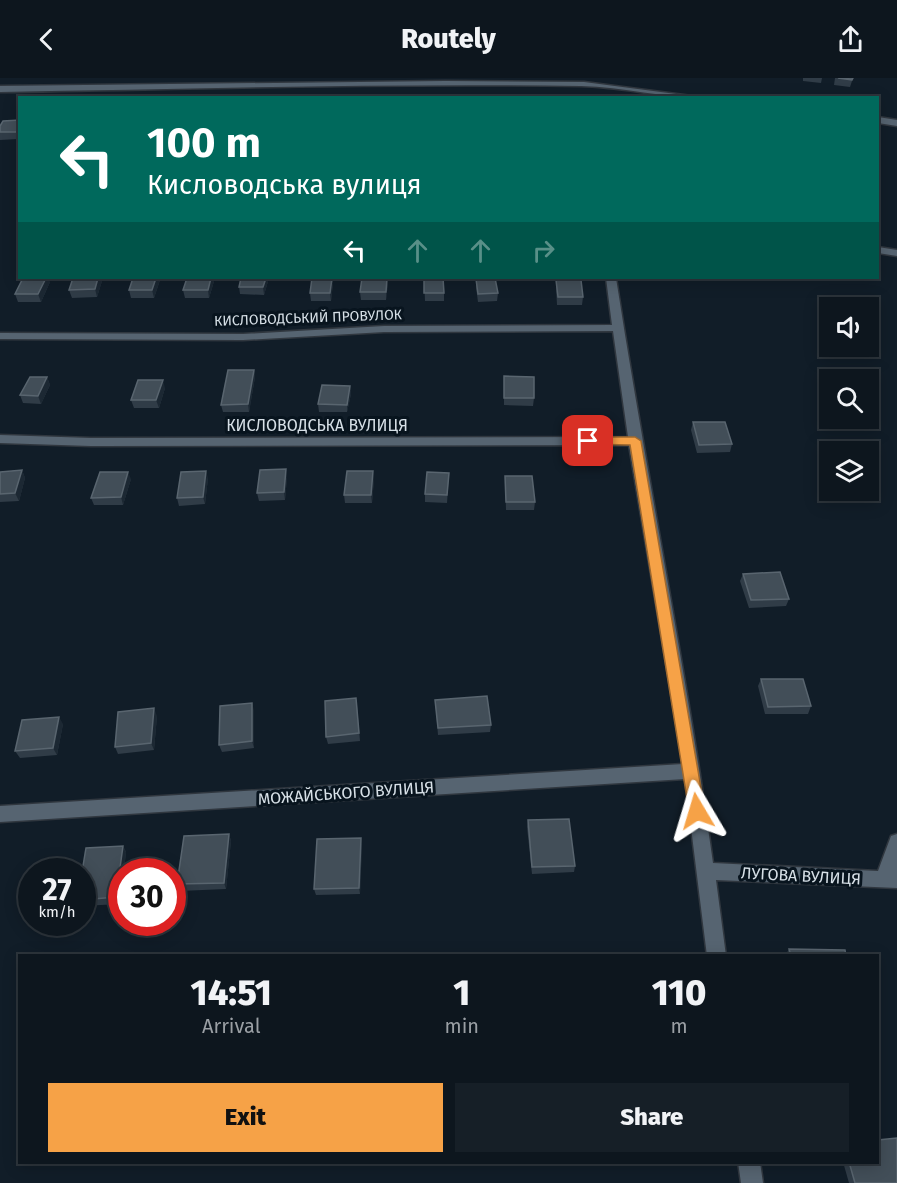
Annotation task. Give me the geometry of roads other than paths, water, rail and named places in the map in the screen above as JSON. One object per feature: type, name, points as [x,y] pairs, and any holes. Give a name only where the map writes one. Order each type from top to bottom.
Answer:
[{"type":"street","points":[[583,81],[586,96]]},
{"type":"street","points":[[0,89],[583,81],[689,96]]},
{"type":"street","points":[[879,120],[897,123]]},
{"type":"street","points":[[879,250],[897,254]]},
{"type":"street","points":[[611,279],[635,441],[692,771],[717,954]]},
{"type":"street","name":"КИСЛОВОДСЬКИЙ ПРОВУЛОК","points":[[0,336],[243,336],[384,329],[617,328]]},
{"type":"street","name":"КИСЛОВОДСЬКА ВУЛИЦЯ","points":[[0,439],[91,442],[635,441]]},
{"type":"street","name":"МОЖАЙСЬКОГО ВУЛИЦЯ","points":[[0,814],[692,771]]},
{"type":"street","points":[[890,880],[897,842]]},
{"type":"street","name":"ЛУГОВА ВУЛИЦЯ","points":[[704,871],[890,880]]},
{"type":"street","points":[[749,1164],[752,1183]]}]
